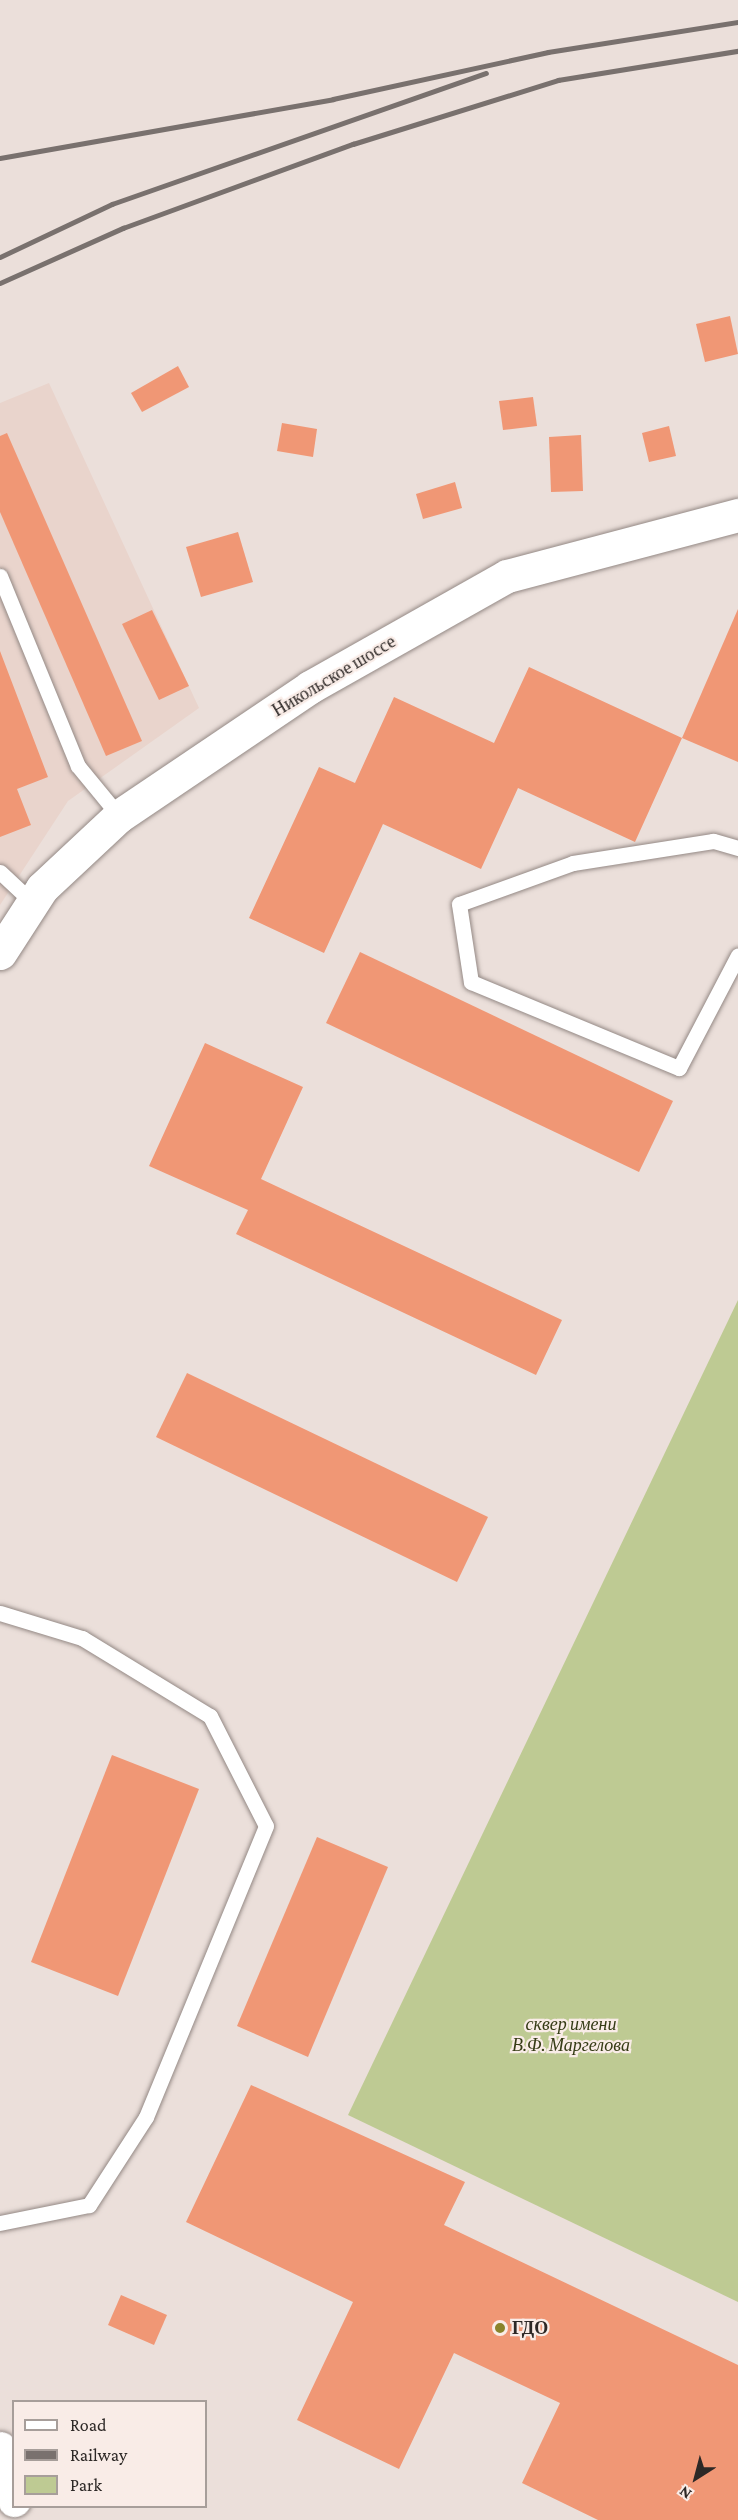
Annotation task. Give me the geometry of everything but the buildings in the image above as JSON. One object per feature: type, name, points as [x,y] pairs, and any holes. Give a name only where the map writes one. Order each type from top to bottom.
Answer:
[{"type":"street","name":"Никольское шоссе","points":[[0,953],[42,888],[118,816],[310,687],[507,576],[738,515]]},
{"type":"street","points":[[0,2448],[12,2493]]},
{"type":"lane","points":[[0,576],[78,766],[118,816]]},
{"type":"lane","points":[[738,848],[713,841],[573,863],[459,904],[471,982],[679,1068],[738,955]]},
{"type":"lane","points":[[0,872],[33,903]]},
{"type":"lane","points":[[0,1613],[82,1638],[210,1716],[266,1826],[147,2117],[89,2205],[0,2223]]},
{"type":"shaded area","points":[[49,383],[199,708],[68,801],[0,905],[0,403]]},
{"type":"green space","name":"сквер имени В.Ф. Маргелова","points":[[738,1300],[738,2302],[348,2115]]},
{"type":"railway","points":[[0,158],[333,99],[548,52],[738,22]]},
{"type":"railway","points":[[0,283],[123,228],[353,144],[558,80],[738,51]]},
{"type":"railway","points":[[0,257],[112,204],[486,73]]},
{"type":"place","name":"ГДО","points":[[500,2328]]}]
